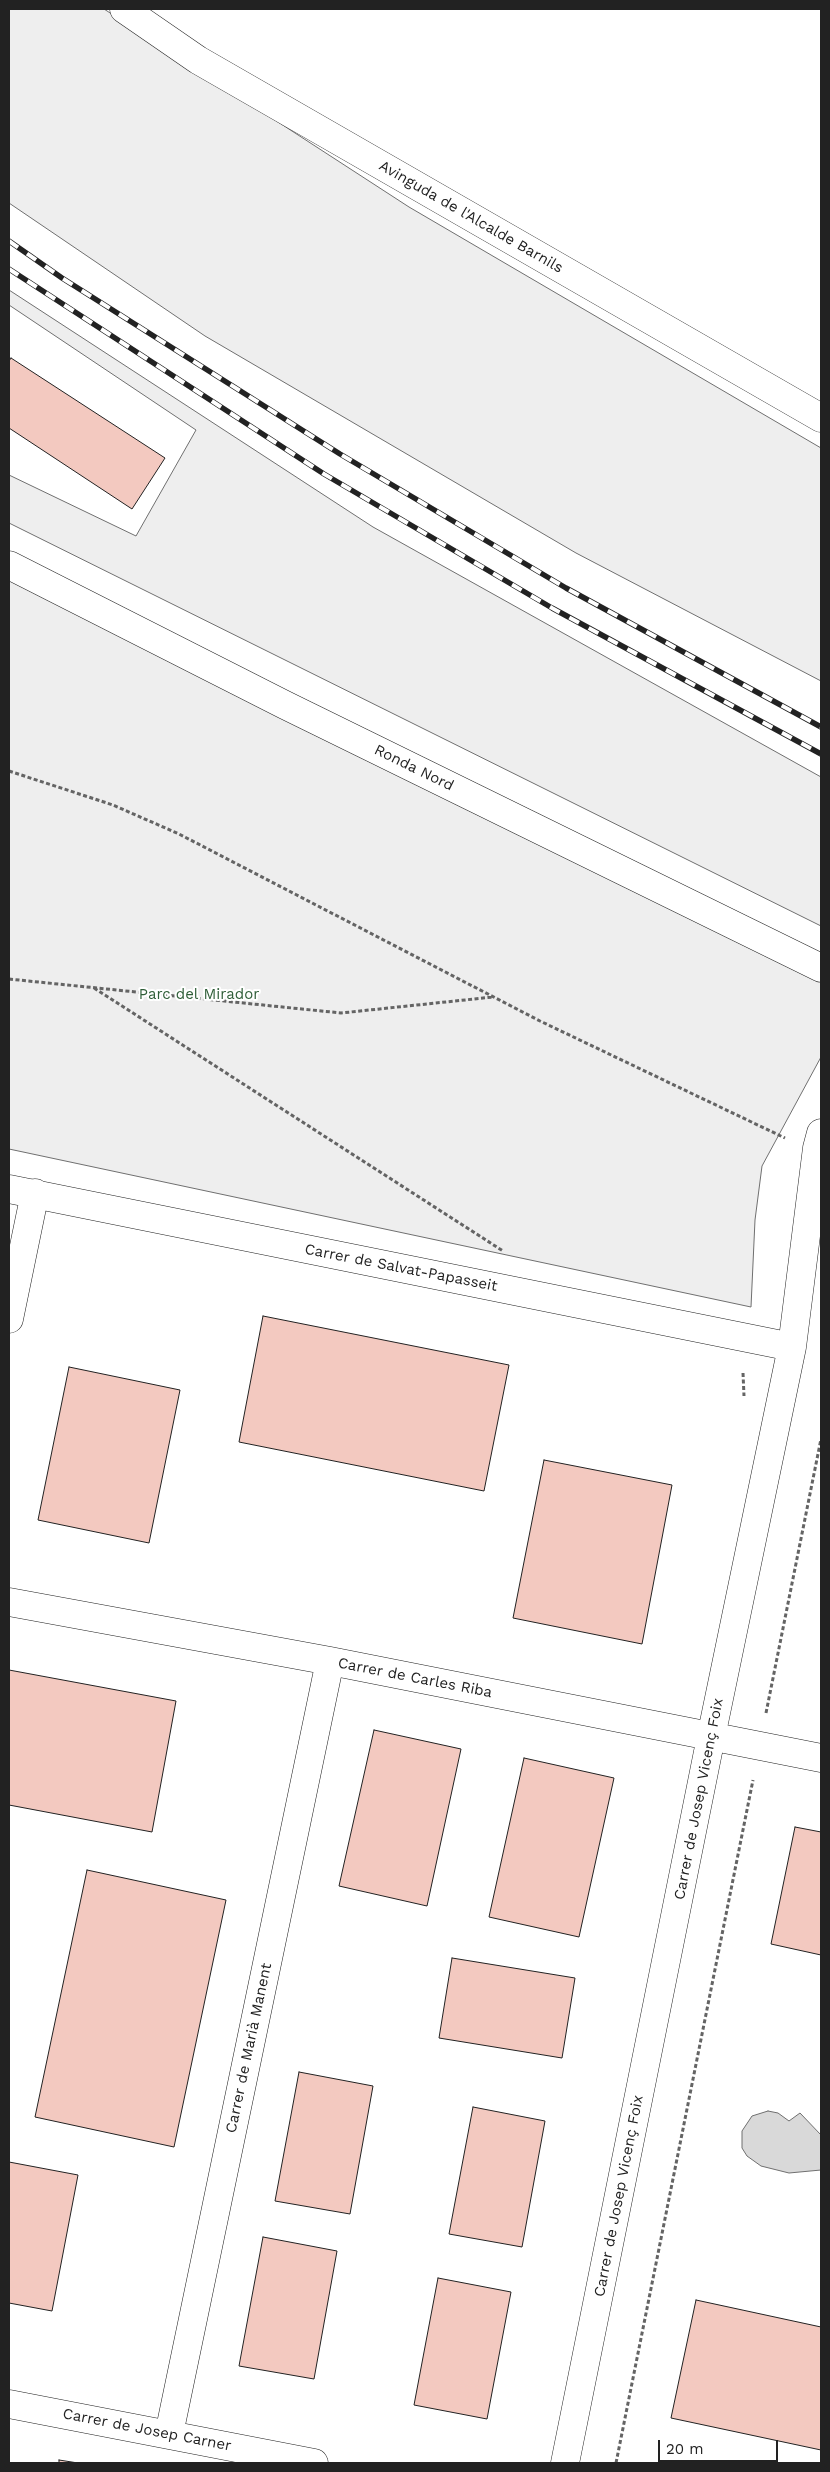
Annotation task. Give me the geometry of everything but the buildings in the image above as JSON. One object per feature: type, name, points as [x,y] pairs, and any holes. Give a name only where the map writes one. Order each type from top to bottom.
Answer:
[{"type":"street","name":"Avinguda de l'Alcalde Barnils","points":[[124,9],[198,60],[821,418]]},
{"type":"street","name":"Ronda Nord","points":[[9,565],[285,705],[821,968]]},
{"type":"street","name":"Carrer de Josep Vicenç Foix","points":[[565,2463],[711,1737],[792,1347],[817,1148],[821,1133]]},
{"type":"street","name":"Carrer de Salvat-Papasseit","points":[[22,1191],[792,1347]]},
{"type":"street","points":[[9,1319],[22,1191]]},
{"type":"street","name":"Carrer de Carles Riba","points":[[9,1602],[330,1661],[821,1758]]},
{"type":"street","name":"Carrer de Marià Manent","points":[[168,2434],[330,1661]]},
{"type":"street","name":"Carrer de Josep Carner","points":[[9,2404],[314,2463]]},
{"type":"path","points":[[9,771],[113,805],[178,834],[493,997],[787,1138]]},
{"type":"path","points":[[9,979],[341,1014],[493,997]]},
{"type":"path","points":[[94,988],[511,1256]]},
{"type":"path","points":[[764,1723],[821,1438]]},
{"type":"path","points":[[616,2463],[754,1772]]},
{"type":"green space","points":[[9,9],[104,9],[409,207],[821,448],[821,681],[576,553],[205,336],[9,203]]},
{"type":"green space","points":[[9,290],[373,527],[821,777],[821,926],[9,523],[9,475],[136,536],[196,430],[9,305]]},
{"type":"green space","name":"Parc del Mirador","points":[[9,565],[821,968],[821,1057],[762,1166],[755,1220],[751,1307],[9,1149]]},
{"type":"shaded area","points":[[768,2111],[778,2113],[789,2121],[800,2113],[821,2135],[821,2170],[789,2173],[761,2166],[747,2156],[742,2148],[742,2131],[752,2116]]},
{"type":"railway","points":[[9,241],[62,278],[340,454],[566,588],[821,727]]},
{"type":"railway","points":[[9,269],[324,474],[552,608],[821,754]]}]
